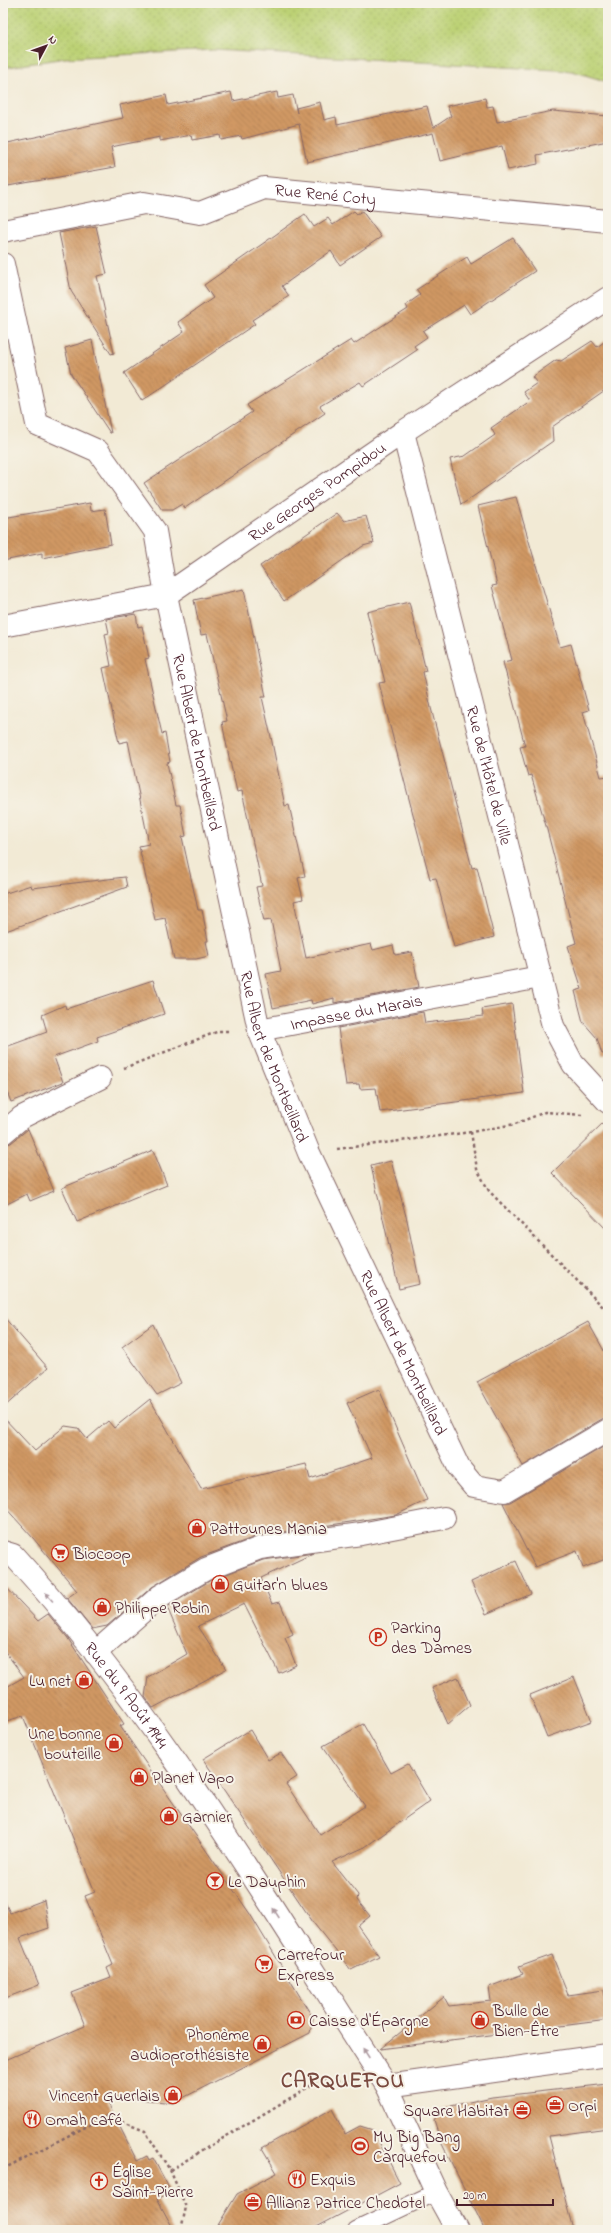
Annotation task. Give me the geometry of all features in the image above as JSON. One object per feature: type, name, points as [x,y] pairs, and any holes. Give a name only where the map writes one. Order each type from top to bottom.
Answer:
[{"type":"street","name":"Rue René Coty","points":[[3,231],[144,203],[200,213],[264,188],[608,221]]},
{"type":"street","points":[[3,264],[37,424],[98,451],[155,531],[166,595]]},
{"type":"street","name":"Rue Georges Pompidou","points":[[3,626],[166,595],[403,432],[608,298]]},
{"type":"street","name":"Rue de l'Hôtel de Ville","points":[[403,432],[553,1026],[573,1064],[608,1102]]},
{"type":"street","name":"Rue Albert de Montbeillard","points":[[166,595],[259,1030],[309,1153],[459,1468],[474,1486],[504,1491],[608,1430]]},
{"type":"street","name":"Impasse du Marais","points":[[259,1030],[540,977]]},
{"type":"street","points":[[3,1133],[22,1118],[100,1078]]},
{"type":"street","points":[[95,1652],[160,1596],[206,1568],[260,1548],[361,1534],[444,1518]]},
{"type":"street","name":"Rue du 9 Août 1944","points":[[8,1554],[95,1652],[180,1766],[208,1808],[387,2086],[436,2192],[455,2229]]},
{"type":"street","points":[[387,2086],[608,2056]]},
{"type":"lane","points":[[356,2230],[436,2192]]},
{"type":"path","points":[[100,1078],[219,1031],[259,1030]]},
{"type":"path","points":[[309,1153],[471,1132],[515,1124],[545,1112]]},
{"type":"path","points":[[471,1132],[477,1169],[489,1191],[608,1312]]},
{"type":"path","points":[[170,2170],[320,2080],[349,2081],[387,2086]]},
{"type":"path","points":[[3,2169],[107,2116],[145,2131],[170,2170],[186,2206],[181,2230]]},
{"type":"green space","points":[[3,3],[608,3],[608,82],[572,71],[214,50],[65,58],[3,68]]},
{"type":"building","points":[[231,92],[233,101],[277,92],[278,98],[293,95],[297,113],[296,108],[320,102],[324,120],[336,117],[337,125],[427,106],[433,128],[451,116],[447,106],[485,98],[487,107],[493,106],[497,122],[553,111],[608,116],[608,141],[537,155],[538,164],[508,170],[502,146],[440,161],[433,133],[307,162],[299,124],[242,139],[241,136],[221,140],[220,135],[192,140],[191,135],[160,141],[160,137],[111,147],[115,167],[8,186],[7,179],[3,180],[3,144],[123,118],[120,105],[166,95],[168,105]]},
{"type":"building","points":[[354,211],[357,214],[362,211],[381,237],[340,265],[331,251],[282,286],[289,296],[252,320],[255,324],[142,401],[124,373],[184,332],[178,322],[213,298],[204,285],[305,214],[314,227],[328,218],[333,225]]},
{"type":"building","points":[[96,226],[107,274],[97,276],[114,353],[111,354],[71,291],[59,233]]},
{"type":"building","points":[[513,238],[535,271],[470,314],[464,305],[423,331],[427,337],[414,346],[417,350],[363,386],[360,382],[320,406],[325,413],[185,508],[182,504],[172,510],[162,510],[144,483],[252,412],[247,405],[351,340],[354,344],[408,309],[406,305],[420,295],[416,290],[467,257],[471,264]]},
{"type":"building","points":[[608,339],[608,388],[552,427],[553,441],[461,505],[450,459],[465,456],[495,435],[491,428],[530,401],[524,392],[537,383],[532,377],[556,360],[561,361],[592,341],[597,347]]},
{"type":"building","points":[[92,340],[111,433],[71,374],[65,348]]},
{"type":"building","points":[[516,497],[560,647],[571,644],[589,710],[583,712],[601,777],[608,776],[608,1053],[602,1054],[597,1038],[583,1022],[575,991],[582,989],[568,946],[576,943],[546,826],[531,775],[528,776],[520,747],[525,746],[503,662],[512,660],[492,586],[497,585],[478,506]]},
{"type":"building","points":[[90,503],[91,511],[105,509],[111,544],[42,558],[42,553],[3,561],[3,518]]},
{"type":"building","points":[[337,513],[344,521],[366,516],[374,543],[363,546],[284,601],[260,566]]},
{"type":"building","points":[[244,589],[266,697],[262,697],[285,806],[289,805],[305,876],[298,878],[303,899],[294,901],[306,958],[371,944],[373,950],[393,945],[395,955],[412,952],[419,987],[334,1003],[334,998],[312,1004],[311,1000],[273,1008],[266,974],[281,971],[271,920],[264,921],[256,887],[262,886],[242,791],[237,792],[229,757],[222,722],[227,721],[207,634],[201,635],[194,600]]},
{"type":"building","points":[[409,602],[426,671],[423,672],[431,708],[472,868],[477,867],[494,937],[454,947],[436,878],[430,879],[392,734],[379,683],[385,682],[367,612]]},
{"type":"building","points":[[136,614],[138,627],[142,626],[149,658],[145,659],[162,734],[165,733],[170,762],[167,763],[176,805],[180,805],[186,836],[182,837],[198,910],[202,910],[208,941],[206,941],[209,956],[196,959],[174,959],[165,918],[155,920],[139,846],[149,844],[128,741],[119,743],[103,668],[111,666],[105,634],[109,633],[106,619]]},
{"type":"building","points":[[125,877],[127,887],[3,932],[3,894],[31,885],[32,888]]},
{"type":"building","points":[[153,980],[164,1014],[97,1037],[98,1041],[54,1057],[63,1082],[11,1102],[3,1082],[3,1048],[47,1032],[42,1015],[65,1005],[66,1009]]},
{"type":"building","points":[[512,1004],[524,1093],[380,1112],[376,1088],[360,1089],[359,1084],[346,1085],[338,1028],[423,1012],[425,1023],[483,1016],[482,1009]]},
{"type":"building","points":[[608,1118],[608,1231],[552,1173]]},
{"type":"building","points":[[28,1129],[54,1191],[30,1201],[27,1194],[3,1206],[3,1145],[11,1143]]},
{"type":"building","points":[[153,1150],[167,1185],[77,1222],[62,1188]]},
{"type":"building","points":[[391,1161],[407,1220],[420,1284],[399,1289],[371,1166]]},
{"type":"building","points":[[3,1316],[48,1368],[3,1408]]},
{"type":"building","points":[[588,1322],[608,1358],[608,1418],[602,1419],[523,1466],[477,1382]]},
{"type":"building","points":[[153,1324],[181,1383],[157,1395],[122,1347]]},
{"type":"building","points":[[379,1389],[427,1500],[396,1515],[258,1536],[201,1557],[152,1587],[107,1626],[92,1629],[67,1598],[77,1591],[33,1538],[3,1505],[3,1417],[35,1451],[65,1426],[78,1428],[87,1439],[108,1421],[114,1428],[150,1399],[201,1489],[306,1464],[310,1479],[372,1458],[347,1403]]},
{"type":"building","points":[[608,1444],[608,1558],[583,1568],[577,1551],[535,1567],[503,1503],[510,1502]]},
{"type":"building","points":[[314,1553],[261,1578],[272,1604],[280,1602],[293,1634],[285,1638],[296,1665],[279,1673],[244,1604],[198,1626],[226,1669],[153,1708],[145,1697],[148,1677],[187,1654],[167,1607],[211,1580],[263,1560]]},
{"type":"building","points":[[516,1561],[531,1594],[486,1614],[471,1582]]},
{"type":"building","points":[[3,1584],[38,1621],[48,1614],[67,1637],[124,1724],[120,1726],[250,1914],[313,2018],[310,2033],[173,2103],[104,2095],[137,2161],[147,2156],[149,2160],[153,2158],[169,2188],[164,2190],[166,2194],[157,2199],[174,2230],[3,2230],[3,2061],[85,2026],[72,1993],[111,1978],[107,1968],[113,1965],[85,1896],[95,1892],[23,1716],[3,1722],[3,1689],[24,1677],[3,1649]]},
{"type":"building","points":[[458,1677],[470,1705],[448,1724],[432,1688]]},
{"type":"building","points":[[574,1677],[592,1721],[547,1737],[530,1695]]},
{"type":"building","points":[[363,1724],[391,1773],[408,1764],[430,1801],[365,1847],[332,1862],[358,1895],[357,1900],[370,1916],[358,1926],[379,1956],[351,1970],[315,1925],[203,1759],[250,1730],[268,1760],[281,1753],[297,1777],[286,1784],[320,1835],[365,1806],[323,1746]]},
{"type":"building","points":[[3,1898],[10,1913],[44,1900],[49,1928],[20,1938],[39,1985],[3,1999]]},
{"type":"building","points":[[552,1955],[568,1995],[604,1990],[608,2020],[380,2049],[444,1997],[449,2006],[491,2001],[489,1987],[523,1974],[519,1967]]},
{"type":"building","points":[[608,2084],[608,2128],[549,2136],[573,2230],[485,2230],[442,2144],[434,2120],[442,2108],[492,2097]]},
{"type":"building","points":[[332,2109],[345,2134],[360,2126],[373,2130],[400,2183],[311,2230],[215,2230],[237,2194],[277,2173],[262,2148]]},
{"type":"place","name":"Pattounes Mania","points":[[197,1528]]},
{"type":"place","name":"Biocoop","points":[[60,1553]]},
{"type":"place","name":"Guitar'n blues","points":[[220,1584]]},
{"type":"place","name":"Philippe Robin","points":[[102,1607]]},
{"type":"place","name":"Parking des Dames","points":[[378,1637]]},
{"type":"place","name":"Lu net","points":[[84,1680]]},
{"type":"place","name":"Une bonne bouteille","points":[[114,1743]]},
{"type":"place","name":"Planet Vapo","points":[[139,1777]]},
{"type":"place","name":"Garnier","points":[[169,1816]]},
{"type":"place","name":"Le Dauphin","points":[[215,1881]]},
{"type":"place","name":"Carrefour Express","points":[[264,1964]]},
{"type":"place","name":"Caisse d'Épargne","points":[[296,2020]]},
{"type":"place","name":"Bulle de Bien-Être","points":[[480,2020]]},
{"type":"place","name":"Phonème audioprothésiste","points":[[262,2044]]},
{"type":"place","name":"Vincent Guerlais","points":[[173,2095]]},
{"type":"place","name":"Orpi","points":[[555,2105]]},
{"type":"place","name":"Square Habitat","points":[[522,2110]]},
{"type":"place","name":"Omah café","points":[[32,2119]]},
{"type":"place","name":"My Big Bang Carquefou","points":[[360,2146]]},
{"type":"place","name":"Exquis","points":[[297,2179]]},
{"type":"place","name":"Église Saint-Pierre","points":[[99,2181]]},
{"type":"place","name":"Allianz Patrice Chedotel","points":[[253,2202]]},
{"type":"district","name":"CARQUEFOU","points":[[343,2080]]}]
